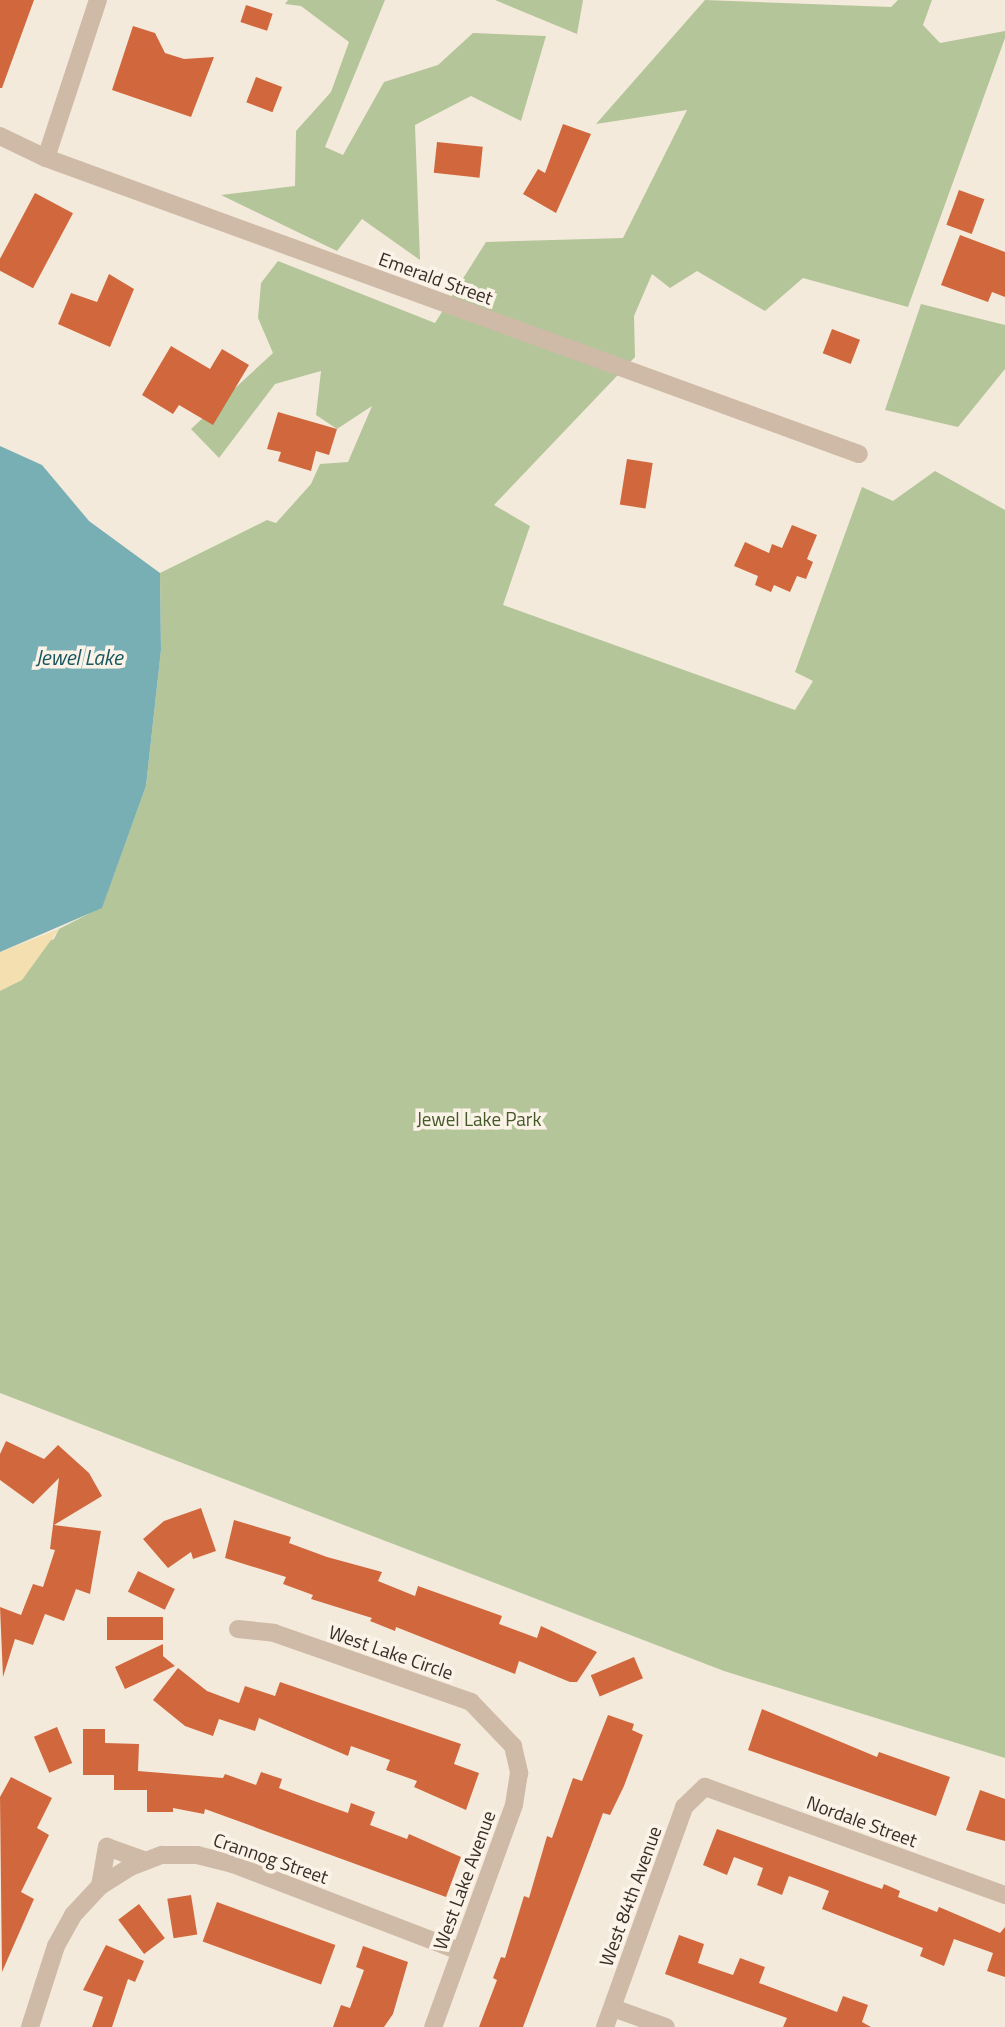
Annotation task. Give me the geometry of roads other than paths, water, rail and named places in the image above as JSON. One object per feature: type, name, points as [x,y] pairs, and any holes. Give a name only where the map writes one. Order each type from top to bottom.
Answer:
[{"type":"street","points":[[46,158],[98,0]]},
{"type":"street","name":"Emerald Street","points":[[0,136],[46,158],[859,454]]},
{"type":"street","name":"West Lake Circle","points":[[237,1629],[274,1633],[471,1702],[513,1746]]},
{"type":"street","name":"West Lake Avenue","points":[[433,2027],[514,1805],[519,1773],[513,1746]]},
{"type":"street","name":"Nordale Street","points":[[705,1787],[1005,1895]]},
{"type":"street","name":"West 84th Avenue","points":[[605,2027],[684,1807],[705,1787]]},
{"type":"street","points":[[100,1886],[107,1847],[146,1861]]},
{"type":"street","name":"Crannog Street","points":[[30,2027],[57,1946],[73,1915],[100,1886],[162,1855],[197,1855],[233,1864],[460,1951]]},
{"type":"street","points":[[612,2008],[666,2027]]},
{"type":"water","name":"Jewel Lake","points":[[0,446],[42,465],[89,521],[160,573],[161,650],[146,786],[102,908],[0,952]]},
{"type":"park label","name":"Jewel Lake Park","points":[[479,1119]]}]
